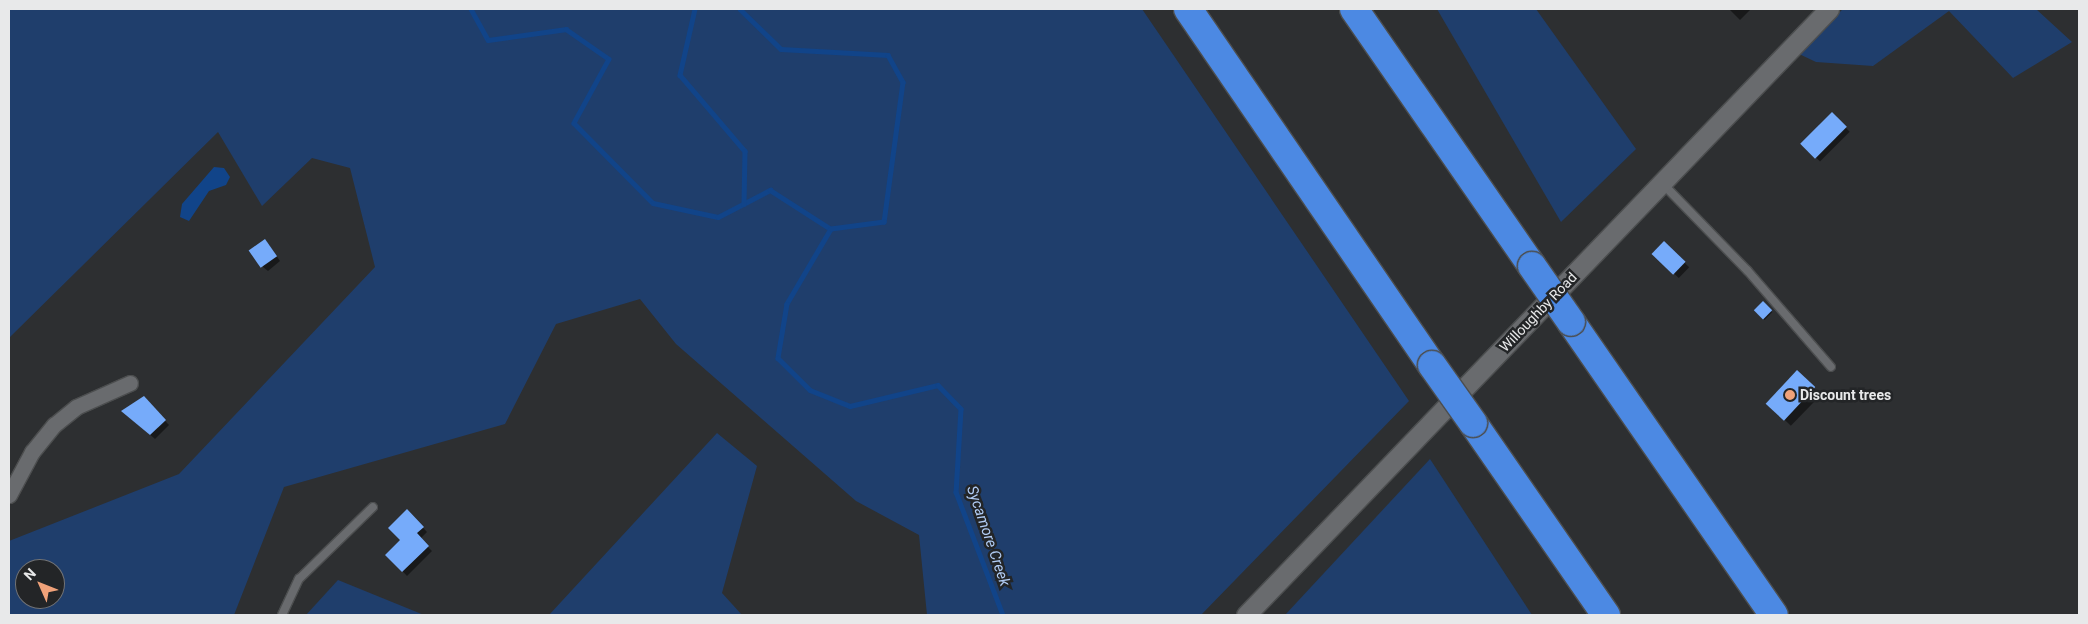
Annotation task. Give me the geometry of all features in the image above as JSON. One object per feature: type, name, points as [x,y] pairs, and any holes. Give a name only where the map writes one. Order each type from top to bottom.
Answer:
[{"type":"highway","points":[[1188,9],[1606,615]]},
{"type":"highway","points":[[1354,9],[1774,615]]},
{"type":"street","name":"Willoughby Road","points":[[1246,615],[1829,9]]},
{"type":"street","points":[[9,495],[32,452],[54,425],[76,407],[130,383]]},
{"type":"lane","points":[[1662,183],[1747,270],[1831,368]]},
{"type":"lane","points":[[282,615],[299,580],[373,507]]},
{"type":"shaded area","points":[[9,9],[1142,9],[1409,401],[1201,615],[927,615],[919,535],[856,501],[676,344],[640,299],[556,324],[505,424],[284,487],[234,615],[9,615],[9,541],[179,474],[375,267],[350,168],[312,158],[262,206],[218,132],[9,338]]},
{"type":"shaded area","points":[[1437,9],[1536,9],[1636,149],[1561,222]]},
{"type":"shaded area","points":[[1843,9],[2036,9],[2072,42],[2013,78],[1949,11],[1873,66],[1816,62],[1797,53]]},
{"type":"shaded area","points":[[214,167],[224,168],[230,177],[226,185],[209,191],[189,221],[180,217],[182,204]]},
{"type":"shaded area","points":[[717,433],[757,466],[722,593],[742,615],[549,615]]},
{"type":"shaded area","points":[[1430,459],[1532,615],[1285,615]]},
{"type":"shaded area","points":[[338,580],[424,615],[306,615]]},
{"type":"building","points":[[1832,112],[1847,127],[1815,159],[1800,144]]},
{"type":"building","points":[[265,239],[277,256],[261,268],[249,250]]},
{"type":"building","points":[[1664,241],[1686,262],[1673,275],[1651,254]]},
{"type":"building","points":[[1763,301],[1772,310],[1763,319],[1754,310]]},
{"type":"building","name":"Discount trees","points":[[1797,370],[1815,387],[1784,421],[1766,404]]},
{"type":"building","points":[[144,396],[166,420],[150,435],[121,411]]},
{"type":"building","points":[[407,509],[424,527],[417,533],[429,546],[402,572],[385,555],[400,540],[388,528]]},
{"type":"waterway","name":"Sycamore Creek","points":[[471,9],[488,40],[566,29],[609,59],[574,123],[653,203],[718,217],[770,190],[831,229],[787,304],[778,358],[810,390],[850,406],[938,385],[961,409],[956,492],[1003,615]]},
{"type":"waterway","points":[[695,9],[680,75],[745,151],[744,204]]},
{"type":"waterway","points":[[740,9],[781,49],[888,55],[903,82],[884,222],[831,229]]},
{"type":"place","name":"Discount trees","points":[[1790,395]]}]
